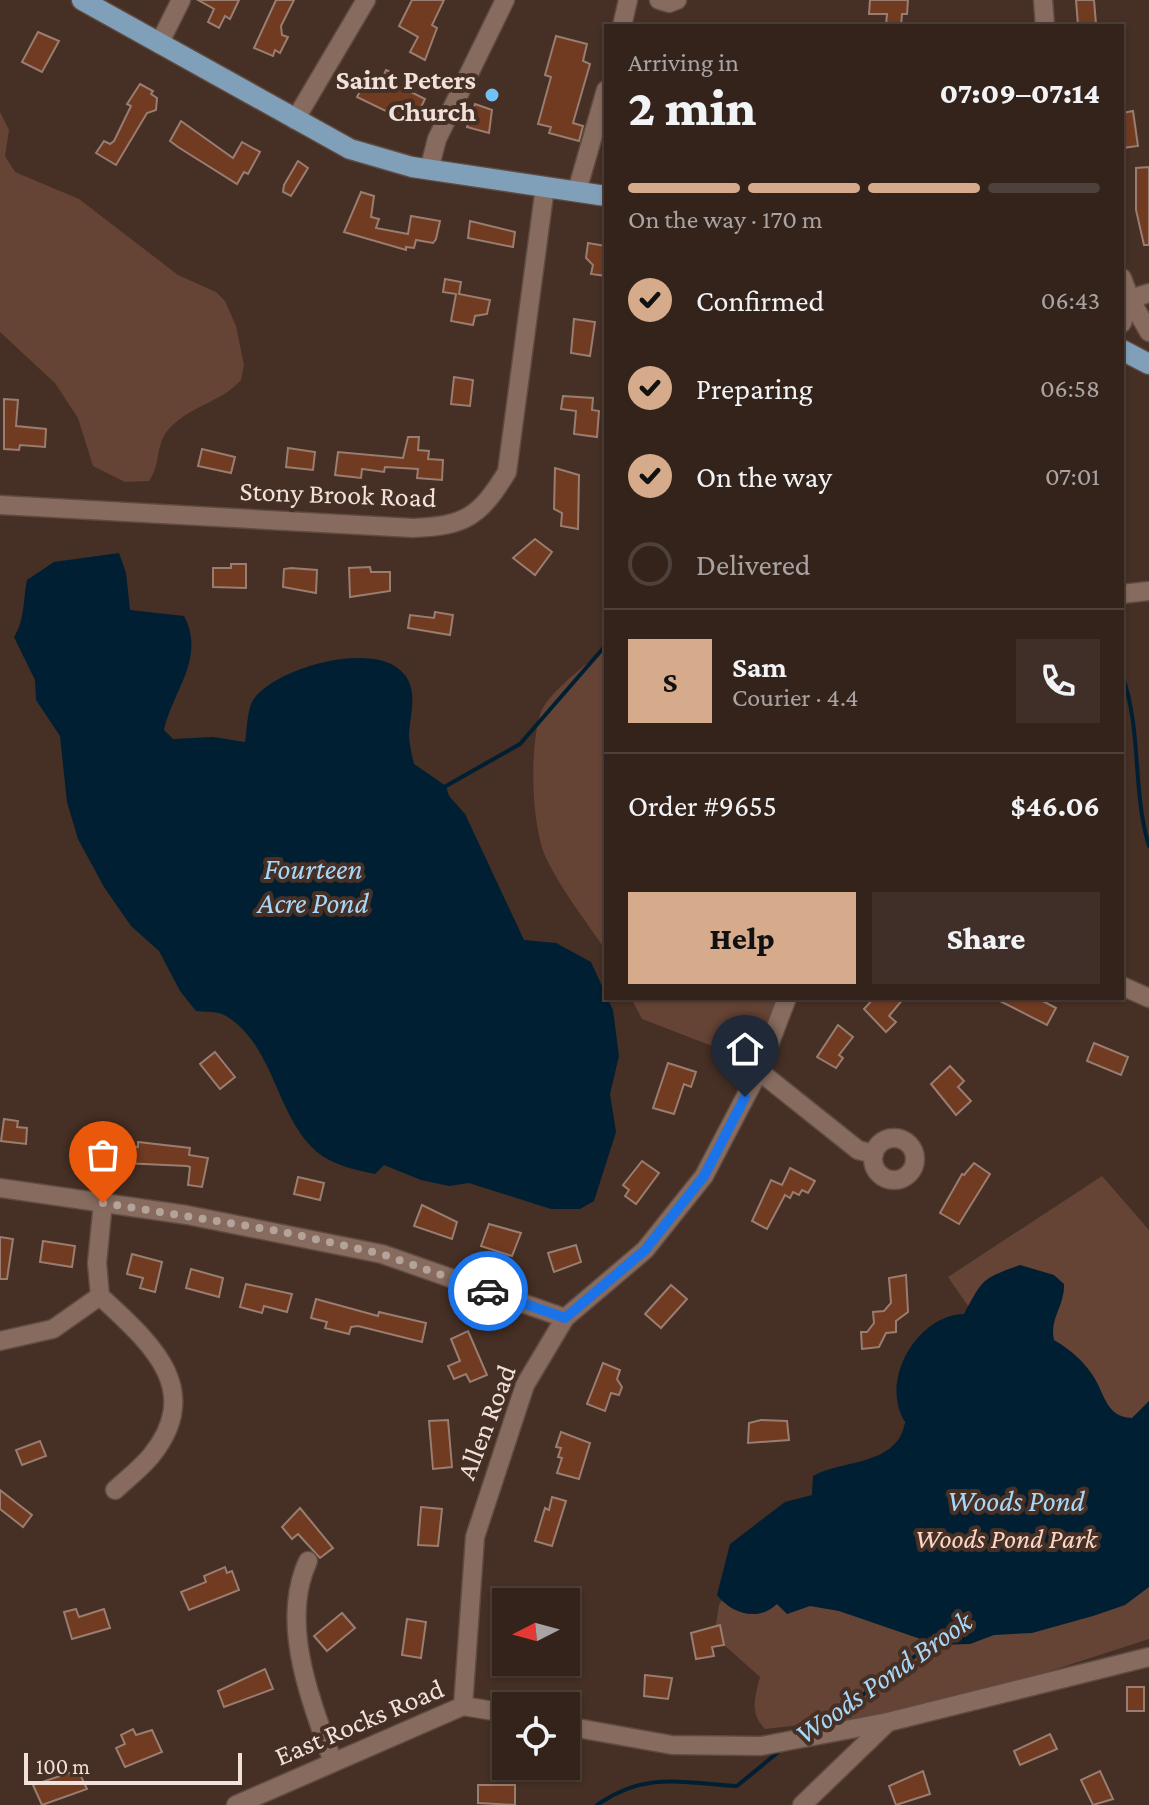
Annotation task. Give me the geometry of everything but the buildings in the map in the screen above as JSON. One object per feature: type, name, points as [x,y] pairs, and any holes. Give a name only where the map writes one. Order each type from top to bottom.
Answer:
[{"type":"main road","points":[[82,0],[350,149],[429,170],[604,196]]},
{"type":"main road","points":[[1124,351],[1149,364]]},
{"type":"street","points":[[159,44],[181,0]]},
{"type":"street","points":[[295,120],[366,0]]},
{"type":"street","points":[[429,170],[437,139],[505,0]]},
{"type":"street","points":[[622,24],[628,0]]},
{"type":"street","points":[[659,0],[669,3],[677,0]]},
{"type":"street","points":[[1043,0],[1045,24]]},
{"type":"street","points":[[577,191],[604,97]]},
{"type":"street","name":"Stony Brook Road","points":[[0,505],[413,528],[446,527],[473,517],[489,501],[507,472],[545,187]]},
{"type":"street","points":[[1124,283],[1149,332]]},
{"type":"street","points":[[1130,299],[1149,293]]},
{"type":"street","points":[[1124,317],[1130,299]]},
{"type":"street","points":[[1124,594],[1149,591]]},
{"type":"street","points":[[1124,987],[1149,998]]},
{"type":"street","name":"Allen Road","points":[[463,1706],[475,1537],[525,1385],[565,1318],[645,1250],[704,1176],[759,1071],[786,1000]]},
{"type":"street","points":[[759,1071],[858,1150],[874,1154]]},
{"type":"street","points":[[0,1188],[279,1231],[382,1254],[565,1318]]},
{"type":"street","points":[[103,1203],[97,1263],[100,1296],[147,1339],[172,1377],[174,1412],[152,1455],[115,1490]]},
{"type":"street","points":[[0,1341],[53,1329],[100,1296]]},
{"type":"street","points":[[308,1561],[297,1590],[298,1632],[307,1683],[333,1762]]},
{"type":"street","points":[[580,1729],[672,1745],[761,1746],[888,1722],[1149,1657]]},
{"type":"street","name":"East Rocks Road","points":[[236,1805],[463,1706],[492,1711]]},
{"type":"street","points":[[802,1805],[888,1722]]},
{"type":"green space","points":[[0,112],[9,130],[5,156],[15,172],[79,199],[178,275],[216,292],[225,301],[236,326],[244,365],[241,380],[223,395],[173,425],[162,439],[149,481],[125,482],[93,466],[78,418],[55,383],[0,332]]},
{"type":"green space","points":[[604,650],[604,948],[552,870],[537,826],[533,765],[537,727],[545,704]]},
{"type":"green space","points":[[632,1000],[779,1000],[751,1061],[642,1019]]},
{"type":"green space","name":"Woods Pond","points":[[1102,1176],[1149,1230],[1149,1639],[930,1710],[843,1732],[827,1722],[765,1729],[755,1711],[760,1677],[714,1636],[719,1605],[733,1582],[858,1487],[898,1446],[905,1426],[897,1400],[979,1322],[948,1277]]},
{"type":"water","name":"Fourteen Acre Pond","points":[[119,553],[126,573],[130,610],[184,616],[190,631],[190,660],[164,730],[173,739],[213,737],[245,742],[251,704],[264,688],[301,669],[323,662],[367,658],[386,662],[406,677],[412,692],[409,734],[414,764],[446,786],[449,796],[465,814],[524,940],[556,943],[591,962],[604,990],[604,1000],[608,1000],[613,1010],[619,1056],[610,1094],[616,1132],[594,1201],[580,1209],[551,1209],[469,1183],[449,1186],[421,1180],[384,1165],[375,1174],[323,1157],[303,1137],[265,1062],[242,1029],[223,1014],[196,1011],[180,991],[159,951],[131,926],[104,887],[78,839],[67,802],[60,736],[36,700],[35,680],[14,637],[22,617],[27,580],[54,562]]},
{"type":"water","name":"Woods Pond","points":[[1020,1265],[1054,1275],[1064,1284],[1054,1325],[1054,1340],[1087,1367],[1112,1410],[1132,1418],[1149,1401],[1149,1587],[1125,1605],[1093,1616],[1032,1633],[994,1635],[970,1644],[938,1645],[839,1611],[810,1606],[787,1614],[777,1604],[770,1610],[754,1614],[738,1611],[723,1602],[717,1595],[730,1544],[785,1502],[812,1495],[813,1476],[868,1459],[892,1447],[905,1422],[898,1406],[897,1388],[907,1353],[931,1326],[947,1317],[964,1314],[975,1294],[990,1277]]},
{"type":"waterway","points":[[446,786],[520,744],[604,647]]},
{"type":"waterway","points":[[1124,682],[1132,717],[1140,804],[1149,846]]},
{"type":"waterway","name":"Woods Pond Brook","points":[[800,1732],[845,1708],[938,1639]]},
{"type":"waterway","name":"Woods Pond Brook","points":[[597,1805],[631,1787],[648,1783],[737,1786],[782,1749]]},
{"type":"way so far","points":[[103,1203],[279,1231],[382,1254],[488,1291]]},
{"type":"place","name":"Saint Peters Church","points":[[492,95]]},
{"type":"route","points":[[488,1291],[565,1318],[645,1250],[675,1214],[704,1176],[745,1097]]},
{"type":"park label","name":"Woods Pond Park","points":[[1006,1538]]}]
